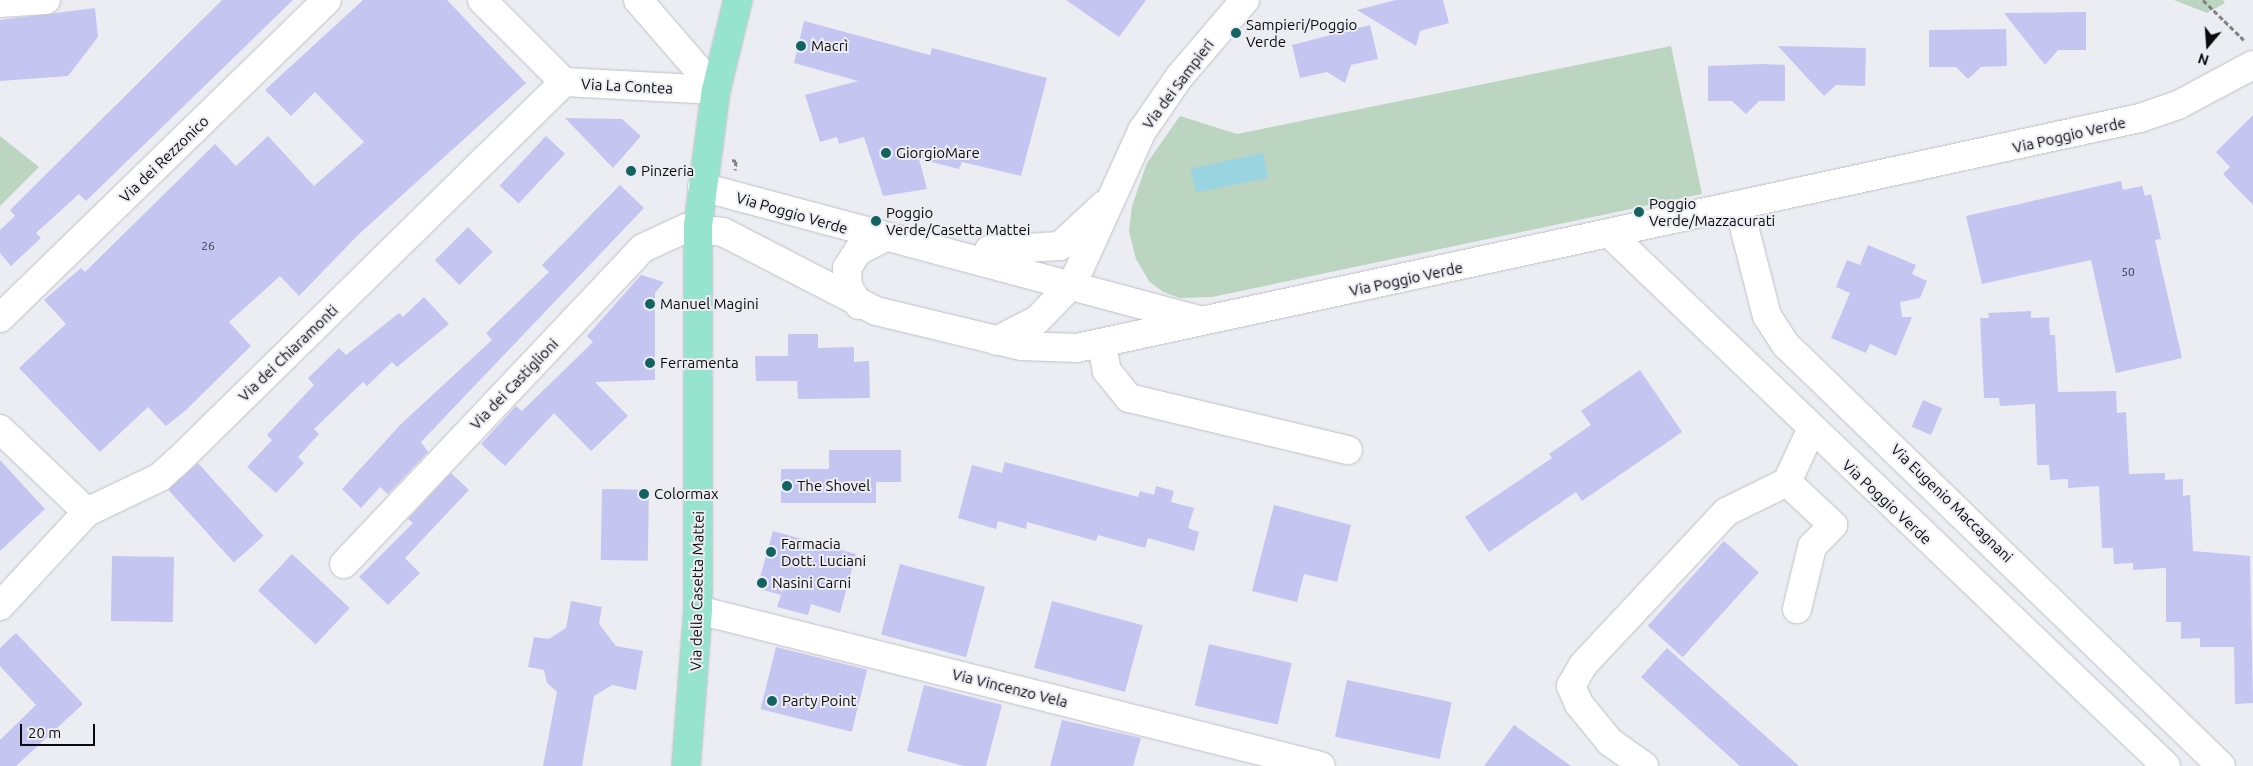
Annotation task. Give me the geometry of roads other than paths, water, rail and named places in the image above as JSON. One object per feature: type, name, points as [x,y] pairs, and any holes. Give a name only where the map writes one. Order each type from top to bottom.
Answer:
[{"type":"main road","name":"Via della Casetta Mattei","points":[[686,766],[698,610],[698,226],[716,90],[738,0]]},
{"type":"street","points":[[0,3],[46,0]]},
{"type":"street","name":"Via dei Rezzonico","points":[[0,318],[327,0]]},
{"type":"street","name":"Via La Contea","points":[[482,0],[564,82],[716,90]]},
{"type":"street","points":[[638,0],[716,90]]},
{"type":"street","name":"Via dei Sampieri","points":[[1073,283],[1095,242],[1106,202],[1158,106],[1245,0]]},
{"type":"street","name":"Via Poggio Verde","points":[[698,226],[731,236],[859,305],[996,341],[1045,348],[1102,344],[1201,320],[1612,235],[2146,117],[2253,65]]},
{"type":"street","name":"Via dei Chiaramonti","points":[[0,606],[87,512],[160,477],[564,82]]},
{"type":"street","name":"Via Poggio Verde","points":[[702,187],[882,238],[947,250],[1073,283],[1201,320]]},
{"type":"street","points":[[947,250],[1054,248],[1073,237],[1106,202]]},
{"type":"street","name":"Via Eugenio Maccagnani","points":[[1739,207],[1767,316],[1786,344],[2222,766]]},
{"type":"street","name":"Via dei Castiglioni","points":[[344,564],[643,248],[675,232],[698,226]]},
{"type":"street","name":"Via Poggio Verde","points":[[1612,235],[1811,430],[2166,766]]},
{"type":"street","name":"Via Poggio Verde","points":[[859,305],[848,287],[847,268],[858,251],[882,238]]},
{"type":"street","points":[[996,341],[1037,320],[1073,283]]},
{"type":"street","points":[[1102,344],[1107,370],[1129,398],[1348,450]]},
{"type":"street","points":[[0,429],[87,512]]},
{"type":"street","points":[[1644,766],[1610,742],[1579,704],[1571,686],[1583,665],[1726,512],[1787,482],[1811,430]]},
{"type":"street","points":[[1787,482],[1833,525],[1812,546],[1797,609]]},
{"type":"street","name":"Via Vincenzo Vela","points":[[698,610],[1321,766]]},
{"type":"water","points":[[1263,153],[1268,177],[1196,193],[1191,168]]},
{"type":"place","name":"Sampieri/Poggio Verde","points":[[1236,33]]},
{"type":"place","name":"Macrì","points":[[801,46]]},
{"type":"place","name":"GiorgioMare","points":[[886,153]]},
{"type":"place","name":"Pinzeria","points":[[631,171]]},
{"type":"place","name":"Poggio Verde/Mazzacurati","points":[[1639,212]]},
{"type":"place","name":"Poggio Verde/Casetta Mattei","points":[[876,221]]},
{"type":"place","name":"Manuel Magini","points":[[650,304]]},
{"type":"place","name":"Ferramenta","points":[[650,363]]},
{"type":"place","name":"The Shovel","points":[[787,486]]},
{"type":"place","name":"Colormax","points":[[644,494]]},
{"type":"place","name":"Farmacia Dott. Luciani","points":[[771,552]]},
{"type":"place","name":"Nasini Carni","points":[[762,583]]},
{"type":"place","name":"Party Point","points":[[772,701]]}]
